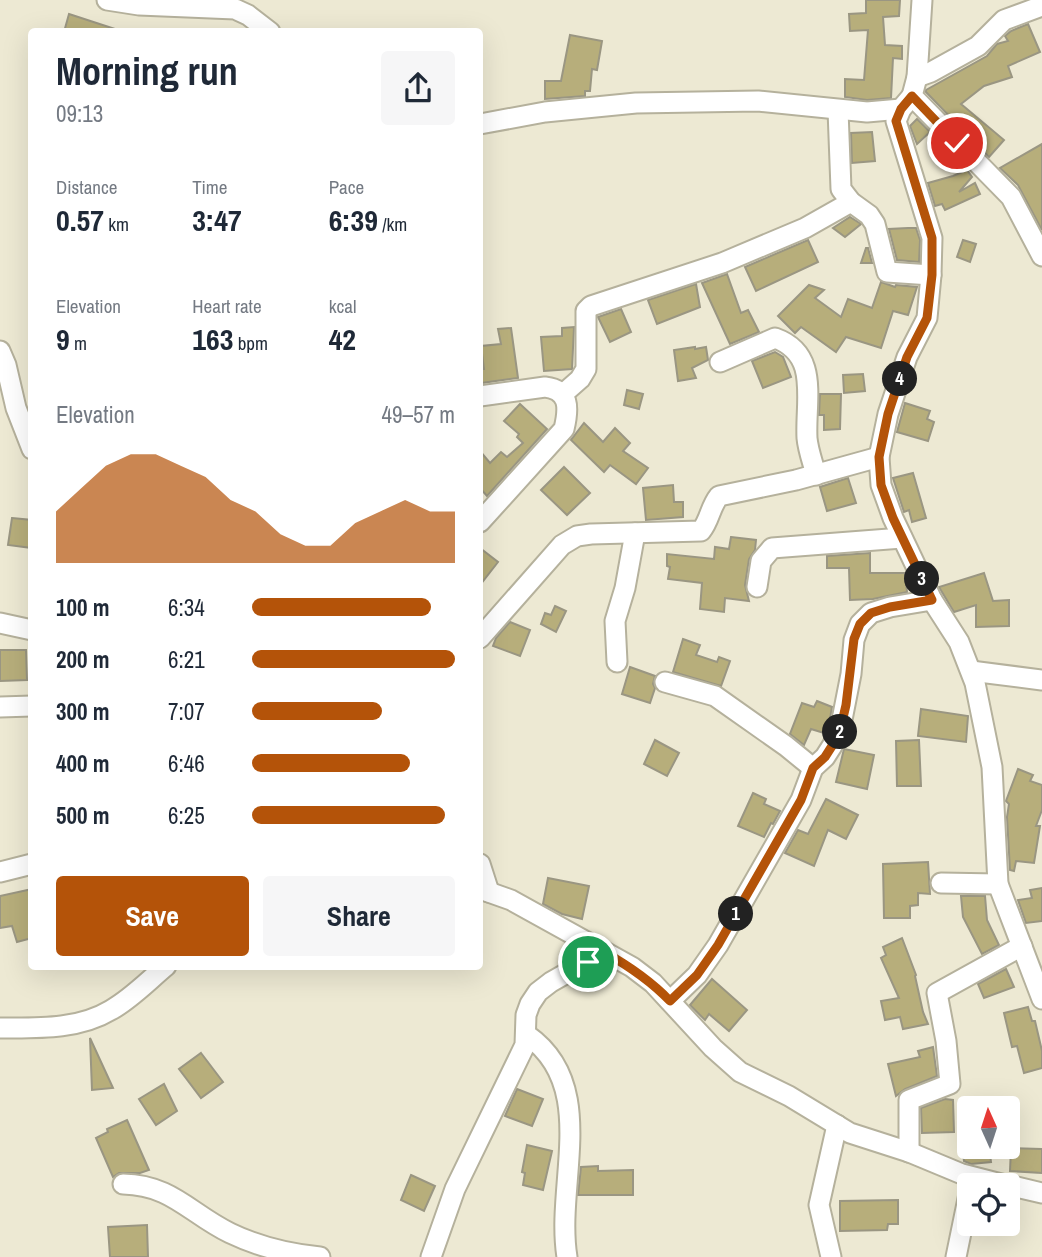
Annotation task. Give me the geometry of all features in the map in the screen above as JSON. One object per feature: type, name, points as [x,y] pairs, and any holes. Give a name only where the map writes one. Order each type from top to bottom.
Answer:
[{"type":"street","points":[[107,0],[139,5],[235,9],[265,28]]},
{"type":"street","points":[[910,94],[922,0]]},
{"type":"street","points":[[1042,6],[1004,20],[978,46],[931,72],[910,94],[896,121],[932,238],[932,275],[927,318],[907,357],[888,414],[879,457],[881,485],[902,538],[932,600],[959,642],[971,671],[985,724],[992,768],[998,884],[1042,999]]},
{"type":"street","points":[[483,123],[545,113],[636,103],[758,101],[867,112],[910,94]]},
{"type":"street","points":[[910,94],[1011,197],[1042,256]]},
{"type":"street","points":[[838,110],[841,189],[875,224],[887,272],[932,275]]},
{"type":"street","points":[[563,394],[580,379],[586,369],[586,311],[591,306],[722,263],[805,228],[851,202]]},
{"type":"street","points":[[720,362],[775,338],[802,358],[808,397],[807,440],[816,475]]},
{"type":"street","points":[[0,351],[28,439]]},
{"type":"street","points":[[483,396],[554,388],[563,394],[566,405],[564,429],[483,519]]},
{"type":"street","points":[[483,635],[562,545],[577,536],[701,531],[706,525],[713,503],[719,496],[816,475],[879,457]]},
{"type":"street","points":[[617,662],[615,621],[625,588],[635,533]]},
{"type":"street","points":[[757,587],[761,561],[772,548],[902,538]]},
{"type":"street","points":[[670,1001],[697,975],[718,945],[801,800],[813,768],[825,757],[839,735],[846,705],[854,639],[860,624],[871,613],[932,600]]},
{"type":"street","points":[[0,623],[28,629]]},
{"type":"street","points":[[971,671],[1042,680]]},
{"type":"street","points":[[665,682],[715,696],[813,768]]},
{"type":"street","points":[[0,707],[28,706]]},
{"type":"street","points":[[0,872],[28,865]]},
{"type":"street","points":[[940,883],[998,884]]},
{"type":"street","points":[[484,890],[511,900],[632,967],[653,983],[713,1048],[740,1072],[789,1096],[850,1133],[909,1152],[957,1176]]},
{"type":"street","points":[[909,1152],[909,1100],[950,1084],[946,1041],[937,993],[1022,946]]},
{"type":"street","points":[[431,1257],[455,1189],[520,1058],[527,1035],[526,1015],[530,1004],[538,992],[551,982],[604,952]]},
{"type":"street","points":[[0,1028],[45,1028],[90,1020],[121,1003],[161,970]]},
{"type":"street","points":[[527,1035],[542,1045],[554,1060],[569,1099],[570,1133],[564,1215],[567,1257]]},
{"type":"street","points":[[831,1257],[819,1205],[837,1125]]},
{"type":"street","points":[[123,1184],[154,1187],[228,1232],[250,1242],[296,1255],[320,1257]]},
{"type":"street","points":[[1020,1188],[1042,1193]]},
{"type":"street","points":[[956,1257],[960,1236]]},
{"type":"building","points":[[866,0],[900,0],[899,16],[883,17],[885,45],[902,46],[902,59],[893,58],[891,98],[867,100],[845,97],[845,79],[864,80],[868,30],[850,31],[849,14],[866,13]]},
{"type":"building","points":[[69,14],[112,28],[65,28]]},
{"type":"building","points":[[1028,24],[1040,52],[1008,66],[1012,77],[984,86],[961,104],[1004,140],[989,157],[926,90],[987,56],[997,44],[1008,41],[1005,36],[1011,31]]},
{"type":"building","points":[[570,35],[602,41],[597,70],[592,69],[590,91],[585,91],[585,96],[545,99],[545,81],[561,81]]},
{"type":"building","points":[[917,119],[930,132],[917,144],[910,126]]},
{"type":"building","points":[[872,132],[875,161],[852,163],[851,133]]},
{"type":"building","points":[[1042,144],[1042,230],[1018,185],[1000,168]]},
{"type":"building","points":[[967,170],[972,177],[959,192],[975,183],[980,194],[945,210],[942,204],[935,206],[928,183]]},
{"type":"building","points":[[850,217],[861,224],[845,237],[833,228]]},
{"type":"building","points":[[916,228],[920,240],[919,262],[897,260],[889,229]]},
{"type":"building","points":[[808,240],[818,262],[756,291],[745,267]]},
{"type":"building","points":[[963,240],[976,244],[970,262],[957,257]]},
{"type":"building","points":[[868,248],[872,263],[861,263]]},
{"type":"building","points":[[727,274],[741,313],[748,310],[759,332],[730,344],[702,283]]},
{"type":"building","points":[[881,282],[895,287],[917,287],[908,315],[893,311],[881,348],[846,337],[836,352],[801,327],[795,333],[778,316],[809,285],[824,290],[815,298],[841,317],[848,299],[872,308]]},
{"type":"building","points":[[696,284],[700,307],[657,324],[648,300]]},
{"type":"building","points":[[621,309],[631,332],[610,342],[598,317]]},
{"type":"building","points":[[574,327],[572,369],[544,371],[541,337],[562,336],[562,328]]},
{"type":"building","points":[[511,328],[518,378],[483,383],[483,346],[501,344],[498,329]]},
{"type":"building","points":[[706,347],[708,360],[692,368],[696,378],[678,381],[674,350]]},
{"type":"building","points":[[775,352],[783,357],[791,377],[763,388],[752,361]]},
{"type":"building","points":[[863,374],[865,391],[844,393],[843,375]]},
{"type":"building","points":[[627,390],[643,394],[639,409],[624,405]]},
{"type":"building","points":[[820,394],[841,394],[840,429],[824,430],[824,415],[819,415]]},
{"type":"building","points":[[905,403],[930,411],[927,419],[934,422],[928,441],[897,432]]},
{"type":"building","points":[[520,404],[547,429],[487,496],[483,491],[483,455],[490,463],[501,452],[507,457],[523,443],[517,437],[519,434],[504,421]]},
{"type":"building","points":[[584,423],[603,442],[615,428],[630,443],[623,451],[648,468],[636,484],[610,465],[604,472],[571,440]]},
{"type":"building","points":[[564,467],[590,493],[567,515],[541,490]]},
{"type":"building","points":[[913,473],[926,518],[912,522],[909,510],[904,512],[893,478]]},
{"type":"building","points":[[848,478],[856,503],[827,511],[820,487]]},
{"type":"building","points":[[673,485],[674,502],[683,502],[683,517],[646,520],[643,488]]},
{"type":"building","points":[[12,518],[28,520],[28,548],[8,545]]},
{"type":"building","points":[[731,537],[756,540],[755,550],[749,559],[745,585],[749,601],[725,598],[724,612],[700,609],[702,583],[668,579],[670,567],[667,566],[667,554],[714,559],[715,547],[729,549]]},
{"type":"building","points":[[483,550],[498,562],[483,581]]},
{"type":"building","points":[[870,553],[870,573],[905,573],[907,592],[873,599],[850,600],[849,568],[827,568],[827,556]]},
{"type":"building","points":[[984,573],[993,601],[1009,600],[1009,626],[976,627],[976,605],[954,612],[939,587]]},
{"type":"building","points":[[555,606],[566,611],[556,632],[541,624],[545,613],[551,615]]},
{"type":"building","points":[[510,622],[530,630],[520,656],[493,646],[496,638]]},
{"type":"building","points":[[683,639],[700,645],[696,655],[717,662],[719,657],[730,661],[721,686],[673,672]]},
{"type":"building","points":[[0,650],[26,650],[27,680],[0,681]]},
{"type":"building","points":[[630,667],[655,676],[655,688],[650,703],[622,694]]},
{"type":"building","points":[[817,701],[832,707],[830,719],[824,733],[811,729],[804,745],[790,734],[802,703],[814,707]]},
{"type":"building","points":[[921,709],[968,716],[966,742],[918,736]]},
{"type":"building","points":[[655,740],[679,753],[667,776],[644,764]]},
{"type":"building","points":[[919,740],[921,786],[897,786],[896,741]]},
{"type":"building","points":[[844,749],[874,755],[867,789],[836,782]]},
{"type":"building","points":[[1018,769],[1033,775],[1030,781],[1042,785],[1042,810],[1036,826],[1040,826],[1034,863],[1016,861],[1014,871],[1010,870],[1007,817],[1009,804],[1006,801]]},
{"type":"building","points":[[753,793],[766,799],[764,804],[780,811],[764,837],[738,826]]},
{"type":"building","points":[[826,799],[858,815],[846,839],[828,830],[814,866],[785,853],[798,830],[808,834]]},
{"type":"building","points":[[928,862],[930,894],[918,893],[918,905],[910,906],[910,918],[884,918],[883,864]]},
{"type":"building","points":[[548,878],[589,886],[582,919],[562,914],[543,904]]},
{"type":"building","points":[[1042,888],[1042,921],[1026,923],[1018,900],[1032,898],[1030,890]]},
{"type":"building","points":[[28,890],[28,939],[17,942],[12,926],[0,928],[0,896]]},
{"type":"building","points":[[961,896],[985,896],[987,920],[999,945],[982,954],[963,917]]},
{"type":"building","points":[[902,938],[916,975],[928,1024],[903,1029],[900,1017],[885,1020],[881,1001],[899,998],[881,958],[886,955],[883,947]]},
{"type":"building","points":[[1006,969],[1014,987],[984,998],[978,984]]},
{"type":"building","points":[[712,979],[747,1010],[729,1031],[709,1014],[705,1020],[690,1005]]},
{"type":"building","points":[[1028,1007],[1032,1021],[1035,1021],[1042,1051],[1042,1068],[1024,1073],[1017,1046],[1012,1047],[1004,1013]]},
{"type":"building","points":[[90,1038],[113,1088],[92,1090]]},
{"type":"building","points":[[933,1047],[937,1076],[905,1089],[896,1096],[888,1064],[920,1057],[918,1051]]},
{"type":"building","points":[[201,1053],[223,1082],[201,1098],[179,1069]]},
{"type":"building","points":[[164,1084],[177,1111],[156,1125],[139,1099]]},
{"type":"building","points":[[517,1089],[543,1099],[532,1126],[505,1116]]},
{"type":"building","points":[[945,1099],[953,1100],[954,1132],[922,1133],[921,1108]]},
{"type":"building","points":[[127,1120],[149,1170],[119,1173],[113,1177],[96,1138],[108,1132],[107,1129]]},
{"type":"building","points":[[527,1145],[552,1151],[543,1190],[523,1185],[525,1173],[522,1172]]},
{"type":"building","points":[[1020,1148],[1042,1149],[1042,1173],[1010,1171],[1011,1159],[1020,1159]]},
{"type":"building","points":[[991,1159],[991,1162],[971,1164],[964,1161]]},
{"type":"building","points":[[598,1166],[598,1171],[633,1170],[633,1195],[578,1195],[581,1167]]},
{"type":"building","points":[[411,1175],[435,1186],[424,1211],[401,1200]]},
{"type":"building","points":[[898,1200],[898,1224],[888,1224],[887,1230],[840,1231],[840,1201]]},
{"type":"building","points":[[147,1225],[148,1257],[110,1257],[108,1227]]},
{"type":"route","points":[[588,962],[604,952],[632,967],[670,1001],[697,975],[718,945],[801,800],[813,768],[825,757],[839,735],[851,674],[854,639],[860,624],[871,613],[932,600],[893,518],[881,485],[879,457],[888,414],[907,357],[927,318],[932,275],[932,238],[896,121],[901,109],[912,96],[957,143]]}]
